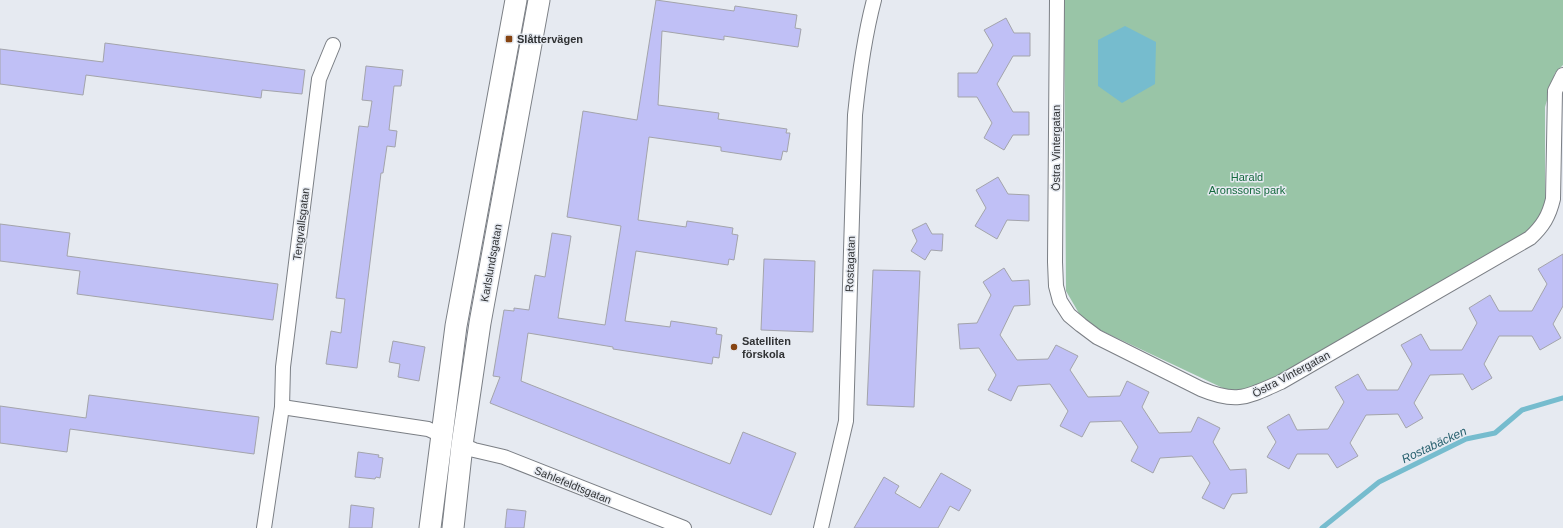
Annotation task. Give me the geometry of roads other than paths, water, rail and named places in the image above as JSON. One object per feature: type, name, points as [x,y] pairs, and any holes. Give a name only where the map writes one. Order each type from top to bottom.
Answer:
[{"type":"main road","name":"Karlslundsgatan","points":[[430,528],[457,319],[516,0]]},
{"type":"main road","name":"Karlslundsgatan","points":[[453,528],[462,444],[483,307],[539,0]]},
{"type":"main road","points":[[441,435],[462,444]]},
{"type":"street","name":"Rostagatan","points":[[821,528],[846,421],[855,115],[860,67],[874,0]]},
{"type":"street","name":"Östra Vintergatan","points":[[1057,0],[1055,262],[1056,286],[1060,301],[1069,315],[1097,337],[1201,390],[1231,399],[1248,397],[1281,382],[1530,238],[1543,226],[1550,212],[1553,199],[1555,91],[1563,75]]},
{"type":"street","name":"Tengvallsgatan","points":[[264,528],[282,407],[283,367],[319,79],[333,45]]},
{"type":"street","points":[[282,407],[428,429],[441,435]]},
{"type":"street","name":"Sahlefeldtsgatan","points":[[462,444],[474,450],[504,457],[684,528]]},
{"type":"water","points":[[1125,26],[1156,42],[1155,84],[1122,103],[1098,86],[1098,40]]},
{"type":"waterway","name":"Rostabäcken","points":[[1322,528],[1379,482],[1466,439],[1495,433],[1522,410],[1563,398]]},
{"type":"place","name":"Slåttervägen","points":[[509,39]]},
{"type":"place","name":"Satelliten förskola","points":[[734,347]]},
{"type":"park label","name":"Harald Aronssons park","points":[[1247,183]]}]
